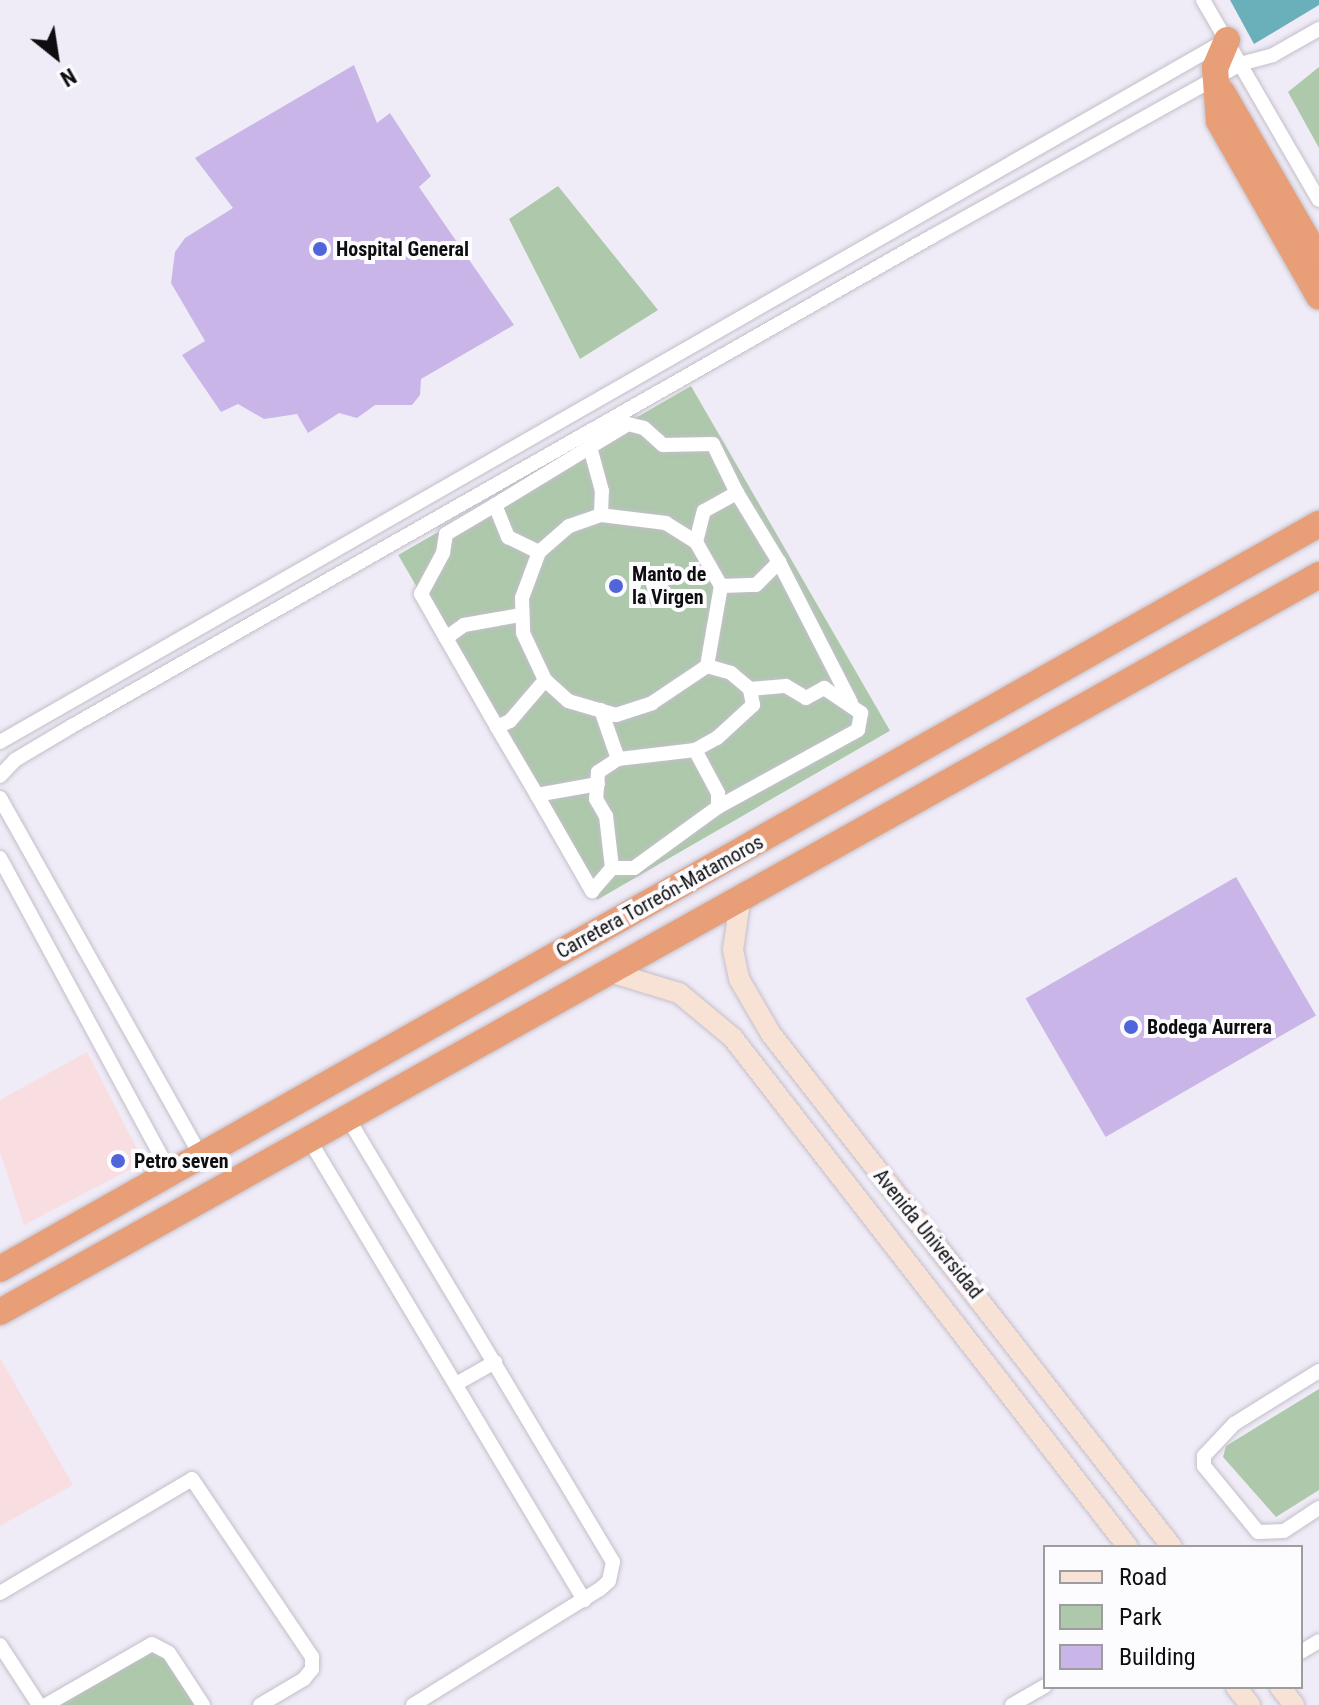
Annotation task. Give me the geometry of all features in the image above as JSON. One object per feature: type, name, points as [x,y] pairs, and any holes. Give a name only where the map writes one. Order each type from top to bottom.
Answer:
[{"type":"highway","points":[[1227,40],[1215,78],[1215,104],[1227,138],[1319,296]]},
{"type":"highway","points":[[1215,78],[1319,260]]},
{"type":"highway","name":"Carretera Torreón-Matamoros","points":[[0,1269],[1319,524]]},
{"type":"highway","points":[[1226,628],[1259,593],[1319,556]]},
{"type":"highway","points":[[0,1312],[613,973],[1319,575]]},
{"type":"main road","name":"Avenida Universidad","points":[[740,901],[733,950],[739,979],[771,1034],[1170,1545]]},
{"type":"main road","name":"Avenida Universidad","points":[[613,973],[648,981],[700,1007],[733,1038],[1126,1545]]},
{"type":"main road","points":[[814,1145],[841,1124]]},
{"type":"main road","points":[[1282,1689],[1294,1705]]},
{"type":"street","points":[[1203,0],[1319,200]]},
{"type":"street","points":[[0,776],[26,753],[931,237],[1240,64],[1273,55],[1319,29]]},
{"type":"street","points":[[0,742],[1227,40]]},
{"type":"street","points":[[918,216],[931,237]]},
{"type":"street","points":[[750,689],[786,686],[806,698],[824,688],[861,713],[858,730],[718,807],[634,868],[612,868],[592,891],[421,594],[443,553],[446,534],[628,424],[644,428],[663,445],[713,444],[737,493],[779,562],[851,704]]},
{"type":"street","points":[[590,447],[602,491],[601,515]]},
{"type":"street","points":[[457,482],[468,501]]},
{"type":"street","points":[[696,542],[704,511],[737,493]]},
{"type":"street","points":[[495,505],[508,537],[539,552]]},
{"type":"street","points":[[601,515],[666,523],[696,542],[721,586],[707,666],[652,703],[616,715],[568,701],[545,680],[529,651],[521,615],[539,552],[569,526],[601,515]]},
{"type":"street","points":[[721,586],[756,585],[779,562]]},
{"type":"street","points":[[446,638],[464,625],[521,615]]},
{"type":"street","points":[[612,868],[598,772],[618,759],[695,750],[717,738],[753,705],[750,689],[731,673],[707,666]]},
{"type":"street","points":[[497,727],[510,721],[545,680]]},
{"type":"street","points":[[601,710],[618,759]]},
{"type":"street","points":[[695,750],[718,793],[718,807]]},
{"type":"street","points":[[537,795],[598,784]]},
{"type":"street","points":[[0,798],[201,1156]]},
{"type":"street","points":[[0,858],[170,1173]]},
{"type":"street","points":[[349,1120],[610,1550],[609,1581],[584,1600],[418,1704]]},
{"type":"street","points":[[310,1141],[584,1600]]},
{"type":"street","points":[[456,1384],[495,1362]]},
{"type":"street","points":[[1319,1371],[1234,1424],[1204,1456],[1204,1466],[1258,1532],[1284,1531],[1319,1508]]},
{"type":"street","points":[[0,1593],[192,1479],[312,1657],[312,1669],[304,1679],[260,1705]]},
{"type":"street","points":[[46,1705],[152,1644],[164,1647],[178,1663],[203,1705]]},
{"type":"street","points":[[0,1645],[39,1705]]},
{"type":"street","points":[[1012,1705],[1043,1687]]},
{"type":"shaded area","points":[[87,1052],[144,1162],[24,1225],[0,1152],[0,1100]]},
{"type":"shaded area","points":[[0,1358],[73,1485],[0,1526]]},
{"type":"green space","points":[[1319,67],[1319,148],[1288,92]]},
{"type":"green space","points":[[558,186],[658,310],[580,359],[509,219]]},
{"type":"green space","points":[[691,386],[890,731],[597,900],[398,555]]},
{"type":"green space","points":[[1319,1389],[1319,1490],[1276,1517],[1223,1457],[1226,1446]]},
{"type":"green space","points":[[158,1646],[198,1705],[53,1705]]},
{"type":"water","points":[[1230,0],[1319,0],[1319,5],[1254,44]]},
{"type":"building","name":"Hospital General","points":[[354,65],[377,123],[390,113],[431,176],[419,187],[514,325],[421,379],[420,395],[412,405],[375,405],[357,418],[339,413],[308,433],[297,414],[264,419],[238,404],[221,412],[182,355],[205,341],[171,283],[175,252],[185,238],[233,208],[195,158]]},
{"type":"building","points":[[1236,877],[1316,1016],[1106,1137],[1026,999]]},
{"type":"place","name":"Hospital General","points":[[320,249]]},
{"type":"place","name":"Manto de la Virgen","points":[[616,586]]},
{"type":"place","name":"Bodega Aurrera","points":[[1131,1027]]},
{"type":"place","name":"Petro seven","points":[[118,1161]]}]
